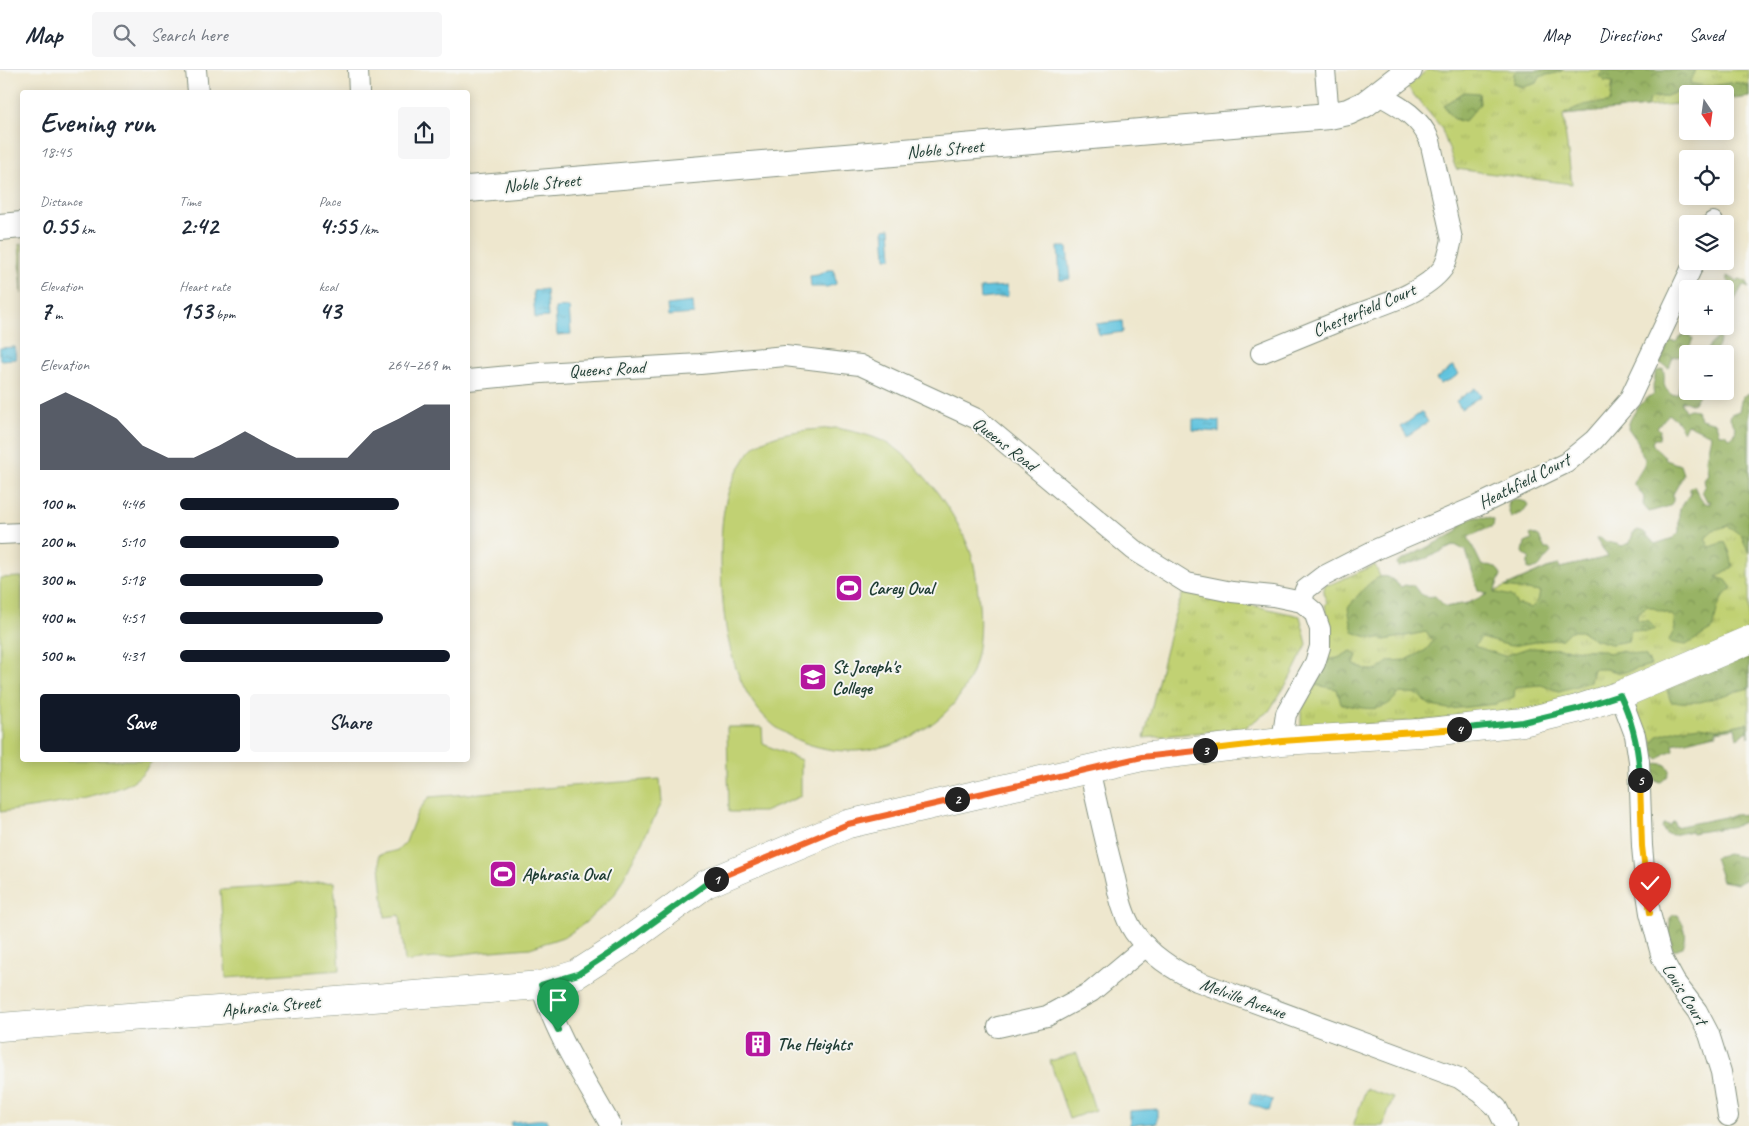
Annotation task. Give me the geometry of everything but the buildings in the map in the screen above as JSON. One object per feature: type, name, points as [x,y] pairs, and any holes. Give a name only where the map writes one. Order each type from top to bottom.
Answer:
[{"type":"main road","name":"Aphrasia Street","points":[[0,1027],[541,985],[578,974],[622,945],[706,884],[848,824],[1142,757],[1282,741],[1420,733],[1523,722],[1577,709],[1620,695],[1749,640]]},
{"type":"street","points":[[196,70],[198,90]]},
{"type":"street","points":[[358,70],[359,90]]},
{"type":"street","points":[[1325,70],[1328,116]]},
{"type":"street","name":"Noble Street","points":[[470,189],[1328,116],[1348,112],[1365,104],[1410,70]]},
{"type":"street","name":"Chesterfield Court","points":[[1261,352],[1414,290],[1431,280],[1443,267],[1452,239],[1430,142],[1425,129],[1415,118],[1406,110],[1379,95]]},
{"type":"street","points":[[0,227],[20,225]]},
{"type":"street","name":"Heathfield Court","points":[[1302,602],[1305,590],[1322,577],[1377,548],[1477,506],[1566,463],[1594,440],[1629,400],[1691,270]]},
{"type":"street","name":"Queens Road","points":[[470,380],[541,373],[700,364],[785,356],[860,365],[977,420],[1134,550],[1186,583],[1302,602]]},
{"type":"street","points":[[0,534],[20,533]]},
{"type":"street","points":[[1282,741],[1286,714],[1315,663],[1320,647],[1320,628],[1314,612],[1302,602]]},
{"type":"street","name":"Louis Court","points":[[1620,695],[1635,735],[1640,761],[1642,846],[1650,913],[1662,958],[1675,982],[1697,1011],[1709,1034],[1721,1072],[1728,1116]]},
{"type":"street","name":"Melville Avenue","points":[[1089,769],[1126,918],[1134,932],[1158,958],[1197,981],[1459,1078],[1481,1093],[1497,1108],[1506,1126]]},
{"type":"street","points":[[998,1027],[1047,1016],[1091,992],[1146,946]]},
{"type":"street","points":[[541,985],[548,1008],[558,1030],[611,1126]]},
{"type":"green space","points":[[1427,70],[1749,70],[1749,97],[1734,98],[1734,85],[1679,85],[1679,104],[1563,115],[1572,184],[1456,169],[1441,127],[1407,87]]},
{"type":"green space","points":[[1517,70],[1563,70],[1540,77],[1537,83],[1523,87],[1513,84],[1514,73]]},
{"type":"green space","points":[[1604,70],[1622,74],[1630,70],[1696,70],[1690,83],[1697,85],[1679,85],[1679,93],[1677,92],[1664,97],[1649,99],[1647,107],[1563,115],[1583,105],[1610,102],[1613,82],[1604,81],[1599,75]]},
{"type":"green space","points":[[1734,82],[1749,86],[1749,97],[1734,99],[1734,85],[1718,85]]},
{"type":"green space","points":[[1464,92],[1479,93],[1480,104],[1464,122],[1452,117],[1444,105]]},
{"type":"green space","points":[[1727,276],[1737,281],[1739,279],[1743,280],[1747,282],[1749,288],[1743,285],[1734,302],[1734,280],[1727,279]]},
{"type":"green space","points":[[1686,335],[1691,336],[1693,339],[1690,345],[1679,345],[1679,356],[1673,357],[1669,368],[1660,363],[1669,341],[1676,342],[1680,337]]},
{"type":"green space","points":[[1719,337],[1718,345],[1710,345]]},
{"type":"green space","points":[[1663,369],[1664,386],[1672,395],[1678,394],[1679,388],[1679,400],[1682,400],[1681,403],[1685,411],[1690,409],[1696,410],[1701,419],[1716,423],[1719,434],[1725,434],[1730,438],[1735,433],[1730,418],[1731,414],[1739,411],[1742,397],[1749,393],[1749,553],[1741,535],[1728,526],[1713,530],[1705,539],[1710,547],[1725,542],[1733,567],[1716,577],[1726,580],[1732,588],[1724,596],[1719,606],[1714,628],[1686,645],[1668,642],[1675,629],[1674,616],[1648,606],[1637,613],[1637,620],[1649,621],[1655,629],[1646,632],[1631,629],[1628,641],[1611,644],[1594,639],[1581,631],[1570,631],[1562,639],[1511,646],[1482,638],[1474,646],[1504,656],[1528,648],[1601,650],[1608,653],[1619,651],[1646,656],[1651,665],[1621,673],[1606,669],[1593,669],[1590,682],[1559,691],[1541,685],[1515,687],[1514,697],[1496,704],[1449,709],[1431,706],[1418,695],[1400,693],[1390,702],[1379,708],[1362,708],[1341,704],[1337,689],[1315,685],[1320,677],[1325,660],[1338,658],[1351,651],[1357,655],[1354,665],[1369,670],[1378,670],[1389,661],[1406,660],[1426,650],[1433,641],[1426,632],[1385,640],[1353,632],[1348,608],[1360,592],[1377,578],[1388,577],[1401,587],[1413,585],[1422,595],[1435,596],[1446,607],[1468,603],[1488,594],[1478,590],[1466,551],[1455,545],[1427,558],[1398,567],[1397,563],[1457,532],[1463,520],[1486,517],[1494,520],[1493,526],[1468,537],[1482,566],[1493,566],[1501,575],[1494,592],[1511,596],[1517,604],[1531,608],[1538,601],[1540,592],[1505,587],[1547,568],[1559,565],[1560,568],[1608,557],[1596,538],[1622,546],[1630,543],[1633,533],[1638,530],[1644,532],[1655,544],[1673,538],[1679,532],[1679,512],[1682,504],[1690,495],[1690,487],[1694,486],[1703,502],[1709,504],[1711,501],[1707,501],[1702,491],[1705,485],[1704,479],[1708,474],[1706,459],[1711,435],[1687,424],[1683,432],[1678,422],[1669,414],[1657,427],[1660,430],[1659,439],[1654,439],[1652,443],[1666,460],[1680,465],[1683,474],[1673,494],[1673,501],[1670,506],[1649,512],[1643,505],[1644,497],[1633,483],[1644,465],[1645,459],[1639,450],[1638,442],[1628,428],[1637,408],[1645,399],[1654,394],[1655,372]]},
{"type":"green space","points":[[1682,400],[1696,400],[1691,404]]},
{"type":"green space","name":"Carey Oval","points":[[836,428],[873,437],[894,447],[929,482],[944,501],[969,548],[975,569],[979,604],[979,642],[976,659],[971,676],[953,705],[924,729],[906,739],[879,748],[856,751],[826,749],[811,745],[784,733],[764,716],[748,695],[737,670],[729,644],[722,588],[721,548],[724,509],[736,473],[748,454],[758,444],[767,439],[786,433]]},
{"type":"green space","points":[[1749,428],[1749,737],[1747,723],[1653,742],[1623,701],[1577,709],[1301,729],[1301,711],[1320,677],[1332,637],[1325,605],[1327,602],[1323,593],[1325,585],[1375,565],[1397,615],[1468,603],[1547,568],[1559,565],[1560,568],[1636,551],[1695,531]]},
{"type":"green space","points":[[1514,499],[1526,502],[1528,505],[1522,513],[1511,518],[1508,507],[1509,501]]},
{"type":"green space","points":[[1530,535],[1539,537],[1545,549],[1549,549],[1551,552],[1539,567],[1528,569],[1528,561],[1530,559],[1523,552],[1525,543],[1532,540]]},
{"type":"green space","points":[[20,577],[20,762],[151,762],[135,780],[108,792],[90,797],[0,812],[0,578]]},
{"type":"green space","points":[[1184,590],[1300,616],[1307,644],[1289,680],[1269,711],[1244,728],[1144,738],[1174,617]]},
{"type":"green space","points":[[1749,659],[1749,688],[1700,702],[1671,702],[1667,690],[1727,662]]},
{"type":"green space","points":[[1747,723],[1748,731],[1737,738],[1735,728],[1716,731],[1716,734],[1673,744],[1674,750],[1666,753],[1659,759],[1654,757],[1649,749],[1658,736],[1679,729],[1700,726],[1718,729]]},
{"type":"green space","points":[[727,727],[762,727],[763,744],[801,760],[801,796],[764,812],[729,812]]},
{"type":"green space","points":[[1658,763],[1666,765],[1670,770],[1667,777],[1661,782],[1655,781],[1652,767]]},
{"type":"green space","name":"Aphrasia Oval","points":[[660,779],[662,803],[615,894],[585,923],[566,936],[530,948],[479,952],[405,962],[400,915],[385,917],[379,855],[398,850],[406,842],[417,813],[429,797]]},
{"type":"green space","points":[[1749,814],[1749,820],[1735,826],[1692,833],[1691,831],[1673,835],[1666,834],[1662,828],[1663,824],[1670,825],[1674,821],[1675,827]]},
{"type":"green space","points":[[1727,854],[1749,858],[1749,878],[1737,884],[1722,881],[1714,857]]},
{"type":"green space","points":[[334,882],[340,970],[226,978],[220,890]]},
{"type":"green space","points":[[1673,915],[1678,915],[1684,927],[1685,942],[1683,947],[1673,950],[1669,942],[1670,918]]},
{"type":"green space","points":[[1077,1053],[1095,1110],[1069,1119],[1050,1061]]},
{"type":"green space","points":[[1366,1089],[1393,1098],[1383,1126],[1353,1126]]},
{"type":"water","points":[[890,228],[892,258],[886,258],[884,229]]},
{"type":"water","points":[[1058,247],[1067,247],[1070,279],[1060,280]]},
{"type":"water","points":[[828,270],[834,270],[836,284],[827,287],[811,287],[810,276],[818,275]]},
{"type":"water","points":[[1007,286],[1008,296],[981,299],[980,288]]},
{"type":"water","points":[[546,289],[548,317],[535,318],[533,291]]},
{"type":"water","points":[[693,302],[694,314],[668,316],[667,305]]},
{"type":"water","points":[[569,307],[571,334],[557,335],[555,308]]},
{"type":"water","points":[[1122,321],[1123,332],[1099,335],[1096,324]]},
{"type":"water","points":[[15,347],[16,359],[0,360],[0,348]]},
{"type":"water","points":[[1453,366],[1459,374],[1440,384],[1436,379]]},
{"type":"water","points":[[1475,388],[1481,396],[1461,409],[1456,401]]},
{"type":"water","points":[[1422,412],[1428,422],[1407,436],[1401,427]]},
{"type":"water","points":[[1193,419],[1219,421],[1219,432],[1193,430]]},
{"type":"water","points":[[1252,1093],[1273,1100],[1269,1111],[1249,1104]]},
{"type":"water","points":[[1157,1109],[1157,1123],[1130,1125],[1130,1111]]},
{"type":"water","points":[[547,1119],[547,1124],[511,1126],[511,1122]]},
{"type":"place","name":"Carey Oval","points":[[849,588]]},
{"type":"place","name":"St Joseph's College","points":[[813,677]]},
{"type":"place","name":"Aphrasia Oval","points":[[503,874]]},
{"type":"place","name":"The Heights","points":[[758,1044]]},
{"type":"route","points":[[558,1030],[548,1008],[541,985],[578,974],[622,945],[706,884],[848,824],[1142,757],[1282,741],[1420,733],[1523,722],[1577,709],[1620,695],[1635,735],[1640,761],[1642,846],[1650,913]]}]
